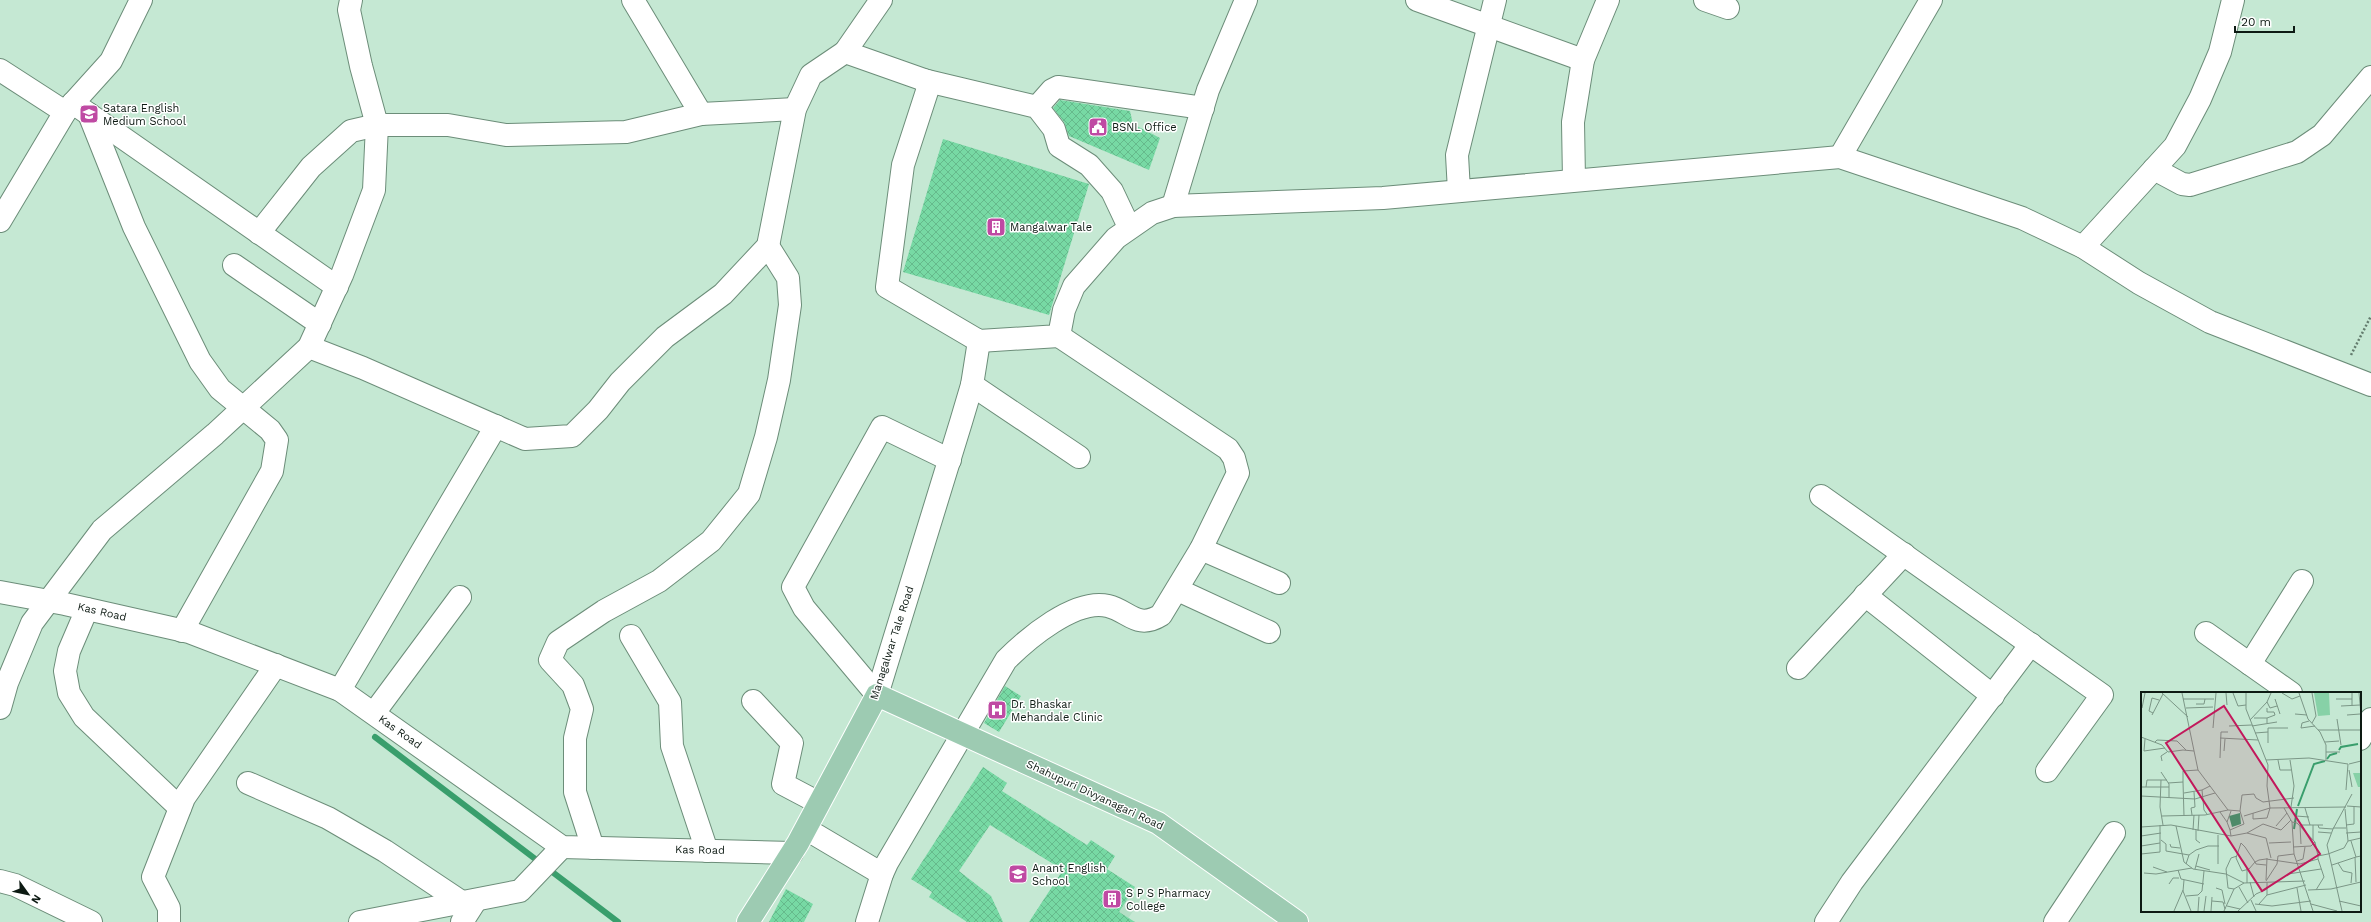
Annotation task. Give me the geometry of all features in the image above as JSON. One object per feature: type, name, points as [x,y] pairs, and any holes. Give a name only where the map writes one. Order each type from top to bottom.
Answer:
[{"type":"main road","name":"Shahupuri Divyanagari Road","points":[[876,695],[1158,823],[1297,922]]},
{"type":"main road","name":"Managalwar Tale Road","points":[[748,922],[806,829],[876,695]]},
{"type":"street","points":[[0,221],[110,61],[141,0]]},
{"type":"street","points":[[0,708],[8,683],[32,623],[102,530],[244,408],[309,346],[320,324],[337,287],[374,190],[377,125],[349,10],[351,0]]},
{"type":"street","points":[[634,0],[701,114]]},
{"type":"street","points":[[309,346],[525,439],[572,436],[598,410],[620,382],[665,337],[723,294],[768,246],[795,109],[811,75],[845,52],[880,0]]},
{"type":"street","points":[[1173,206],[1208,90],[1246,0]]},
{"type":"street","points":[[1417,0],[1583,60]]},
{"type":"street","points":[[1459,191],[1457,155],[1490,26],[1495,0]]},
{"type":"street","points":[[1574,180],[1573,122],[1583,60],[1608,0]]},
{"type":"street","points":[[1706,0],[1728,8]]},
{"type":"street","points":[[1840,157],[1931,0]]},
{"type":"street","points":[[2082,247],[2175,146],[2200,99],[2220,52],[2233,0]]},
{"type":"street","points":[[845,52],[930,82],[903,165],[887,287],[979,341],[1059,336],[1228,449],[1238,472],[1200,550],[1178,590],[1161,615],[1155,619],[1138,621],[1108,606],[1094,606],[1066,614],[1027,639],[1006,660],[882,874],[867,922]]},
{"type":"street","points":[[0,70],[76,109],[337,287]]},
{"type":"street","points":[[2154,169],[2182,184],[2190,184],[2297,152],[2322,135],[2371,77]]},
{"type":"street","points":[[923,80],[1037,107],[1054,129],[1059,146],[1089,165],[1112,191],[1129,227]]},
{"type":"street","points":[[1037,107],[1052,90],[1058,87],[1203,108]]},
{"type":"street","points":[[76,109],[200,361],[220,389],[270,430],[277,440],[272,472],[182,631]]},
{"type":"street","points":[[259,233],[318,160],[351,131],[377,125],[448,125],[506,135],[626,132],[701,114],[795,109]]},
{"type":"street","points":[[1059,336],[1064,310],[1074,286],[1116,238],[1129,227],[1152,213],[1173,206],[1383,198],[1840,157],[2022,218],[2082,247],[2139,283],[2210,322],[2371,385]]},
{"type":"street","points":[[593,848],[575,792],[575,738],[582,709],[573,685],[550,660],[558,642],[604,611],[659,581],[711,541],[749,494],[766,437],[779,380],[790,305],[788,278],[768,246]]},
{"type":"street","points":[[234,265],[320,324]]},
{"type":"street","name":"Managalwar Tale Road","points":[[876,695],[972,386],[979,341]]},
{"type":"street","points":[[972,386],[1079,457]]},
{"type":"street","points":[[340,690],[496,426]]},
{"type":"street","points":[[876,695],[804,608],[793,587],[882,427],[950,460]]},
{"type":"street","points":[[1822,496],[2102,695],[2047,771]]},
{"type":"street","points":[[1200,550],[1279,583]]},
{"type":"street","points":[[1798,668],[1904,554]]},
{"type":"street","points":[[2250,664],[2302,581]]},
{"type":"street","points":[[1178,590],[1270,632]]},
{"type":"street","name":"Kas Road","points":[[0,592],[87,609],[182,631],[340,690],[562,847],[792,853]]},
{"type":"street","points":[[1866,595],[1993,696]]},
{"type":"street","points":[[374,713],[460,597]]},
{"type":"street","points":[[87,609],[69,651],[66,665],[65,671],[70,693],[84,717],[180,808]]},
{"type":"street","points":[[2206,633],[2290,692]]},
{"type":"street","points":[[631,636],[670,702],[672,746],[707,850]]},
{"type":"street","points":[[1826,922],[1852,882],[2031,644]]},
{"type":"street","points":[[169,922],[169,908],[153,877],[184,798],[276,665]]},
{"type":"street","points":[[753,701],[792,743],[783,784],[819,803]]},
{"type":"street","points":[[2361,738],[2371,719]]},
{"type":"street","points":[[2361,741],[2371,749]]},
{"type":"street","points":[[248,783],[328,818],[385,851],[467,908]]},
{"type":"street","points":[[806,829],[882,874]]},
{"type":"street","points":[[2055,922],[2114,833]]},
{"type":"street","points":[[360,922],[467,908],[520,891],[562,847]]},
{"type":"street","points":[[0,881],[15,885],[91,922]]},
{"type":"path","points":[[2342,373],[2371,316]]},
{"type":"shaded area","name":"S P S Pharmacy College","points":[[1113,879],[1142,898],[1127,920],[1085,922]]},
{"type":"building","name":"BSNL Office","points":[[1060,100],[1130,111],[1133,124],[1160,138],[1149,170],[1069,136],[1064,122],[1053,108]]},
{"type":"building","name":"Mangalwar Tale","points":[[943,139],[1089,184],[1049,315],[903,272]]},
{"type":"building","points":[[1005,686],[1021,696],[999,732],[984,723]]},
{"type":"building","name":"Anant English School","points":[[983,767],[1007,783],[1002,791],[1087,845],[1091,840],[1115,856],[1107,869],[1135,887],[1119,912],[1135,922],[1029,922],[1063,870],[990,825],[959,871],[991,896],[1003,922],[967,922],[929,897],[932,892],[911,879]]},
{"type":"building","points":[[786,889],[813,904],[804,922],[769,922]]},
{"type":"waterway","points":[[375,737],[618,922]]},
{"type":"place","name":"Satara English Medium School","points":[[89,114]]},
{"type":"place","name":"BSNL Office","points":[[1098,127]]},
{"type":"place","name":"Mangalwar Tale","points":[[996,227]]},
{"type":"place","name":"Dr. Bhaskar Mehandale Clinic","points":[[997,710]]},
{"type":"place","name":"Anant English School","points":[[1018,874]]},
{"type":"place","name":"S P S Pharmacy College","points":[[1112,899]]}]
